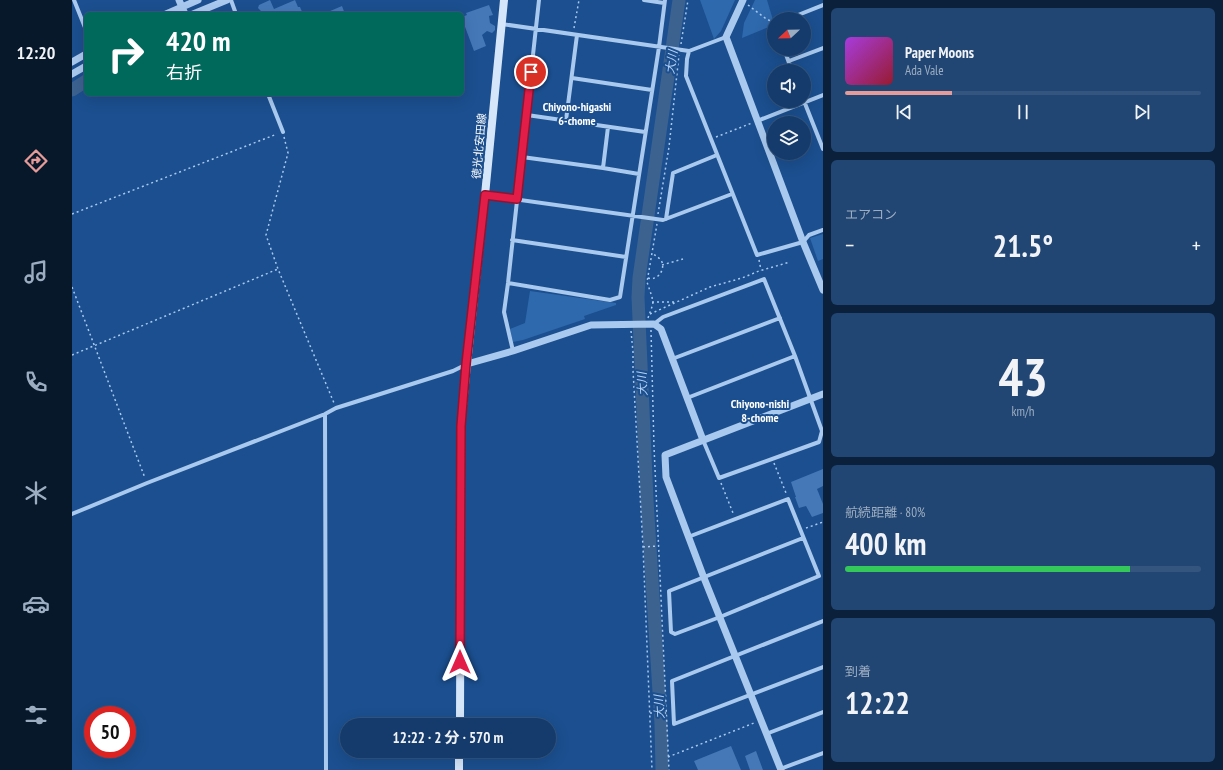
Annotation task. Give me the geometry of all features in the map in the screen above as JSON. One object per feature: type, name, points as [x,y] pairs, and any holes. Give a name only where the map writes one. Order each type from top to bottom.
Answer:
[{"type":"main road","name":"徳光北安田線","points":[[460,718],[461,426],[466,364],[485,195],[504,0]]},
{"type":"main road","points":[[459,758],[459,770]]},
{"type":"street","points":[[74,0],[84,25]]},
{"type":"street","points":[[169,12],[181,3],[198,0]]},
{"type":"street","points":[[197,12],[227,0]]},
{"type":"street","points":[[231,0],[235,12]]},
{"type":"street","points":[[513,351],[504,312],[539,0]]},
{"type":"street","points":[[508,283],[610,300],[620,297],[634,216],[645,132],[659,47],[664,2],[644,0]]},
{"type":"street","points":[[742,0],[726,37],[803,242],[823,290]]},
{"type":"street","points":[[806,12],[823,5]]},
{"type":"street","points":[[501,24],[689,51],[726,37]]},
{"type":"street","points":[[566,120],[572,78],[575,34]]},
{"type":"street","points":[[788,61],[823,48]]},
{"type":"street","points":[[689,51],[686,76],[757,254],[803,242],[809,235],[823,230]]},
{"type":"street","points":[[72,62],[84,55]]},
{"type":"street","points":[[786,56],[789,64]]},
{"type":"street","points":[[72,74],[84,67]]},
{"type":"street","points":[[572,78],[652,90]]},
{"type":"street","points":[[811,99],[823,95]]},
{"type":"street","points":[[269,96],[283,132]]},
{"type":"street","points":[[757,121],[789,108]]},
{"type":"street","points":[[807,108],[822,142],[823,149]]},
{"type":"street","points":[[527,114],[645,132]]},
{"type":"street","points":[[603,168],[608,127]]},
{"type":"street","points":[[666,219],[673,173],[717,155]]},
{"type":"street","points":[[522,157],[639,174]]},
{"type":"street","points":[[485,195],[663,220],[732,194]]},
{"type":"street","points":[[512,240],[626,257]]},
{"type":"street","points":[[72,514],[147,483],[325,414],[336,408],[453,371],[466,364],[513,351],[591,325],[650,324],[661,329],[719,478],[819,442],[822,432],[795,356],[764,279],[663,317],[650,324]]},
{"type":"street","points":[[672,359],[780,318]]},
{"type":"street","points":[[687,398],[795,356]]},
{"type":"street","points":[[823,394],[665,455],[666,477],[688,537],[781,769],[823,753]]},
{"type":"street","points":[[325,414],[326,770]]},
{"type":"street","points":[[688,537],[788,499],[819,576],[675,634],[670,632],[669,591],[803,538]]},
{"type":"street","points":[[823,621],[672,681],[674,724],[823,667]]},
{"type":"street","points":[[766,734],[823,712]]},
{"type":"path","points":[[575,34],[579,0]]},
{"type":"path","points":[[669,770],[654,447],[650,324],[650,314],[653,304],[647,282],[656,219],[669,147],[680,50],[688,0]]},
{"type":"path","points":[[742,0],[767,19]]},
{"type":"path","points":[[710,139],[757,121]]},
{"type":"path","points":[[72,214],[283,132],[288,153],[266,235],[278,269],[336,408]]},
{"type":"path","points":[[648,278],[651,279],[660,274],[663,269],[659,257],[652,253]]},
{"type":"path","points":[[757,254],[762,270]]},
{"type":"path","points":[[662,266],[683,259]]},
{"type":"path","points":[[650,314],[710,287],[790,262]]},
{"type":"path","points":[[72,355],[278,269]]},
{"type":"path","points":[[72,287],[96,346],[147,483]]},
{"type":"path","points":[[652,302],[675,302]]},
{"type":"path","points":[[632,324],[634,398],[643,547],[652,770]]},
{"type":"path","points":[[773,459],[788,499]]},
{"type":"path","points":[[719,478],[735,519]]},
{"type":"path","points":[[800,530],[823,522]]},
{"type":"path","points":[[643,547],[658,546]]},
{"type":"path","points":[[650,713],[666,713]]},
{"type":"path","points":[[668,757],[761,720]]},
{"type":"shaded area","points":[[700,0],[735,0],[721,31],[714,39]]},
{"type":"shaded area","points":[[755,0],[767,0],[771,12],[767,12],[767,28],[742,38],[744,23]]},
{"type":"shaded area","points":[[823,234],[823,259],[818,261],[810,238]]},
{"type":"shaded area","points":[[530,291],[616,303],[616,305],[584,316],[585,319],[513,342],[510,329],[525,323]]},
{"type":"building","points":[[270,0],[274,9],[295,0],[302,12],[261,12],[258,8],[259,5]]},
{"type":"building","points":[[489,5],[493,15],[489,16],[490,23],[495,26],[495,30],[492,33],[487,31],[482,35],[486,46],[474,51],[464,24],[464,16],[467,15],[466,13]]},
{"type":"building","points":[[342,6],[344,12],[328,12]]},
{"type":"building","points":[[823,469],[823,486],[817,489],[823,504],[823,513],[812,517],[806,506],[799,508],[791,482]]},
{"type":"building","points":[[731,746],[741,770],[698,770],[694,761]]},
{"type":"building","points":[[756,751],[763,770],[750,770],[745,756]]},
{"type":"waterway","name":"大川","points":[[662,770],[661,724],[647,500],[638,297],[639,278],[679,0]]},
{"type":"waterway","points":[[72,90],[84,82]]},
{"type":"district","name":"Chiyono-higashi 6-chome","points":[[577,113]]},
{"type":"district","name":"Chiyono-nishi 8-chome","points":[[760,410]]},
{"type":"route","points":[[460,662],[461,426],[466,364],[485,195],[517,199],[531,72]]}]
